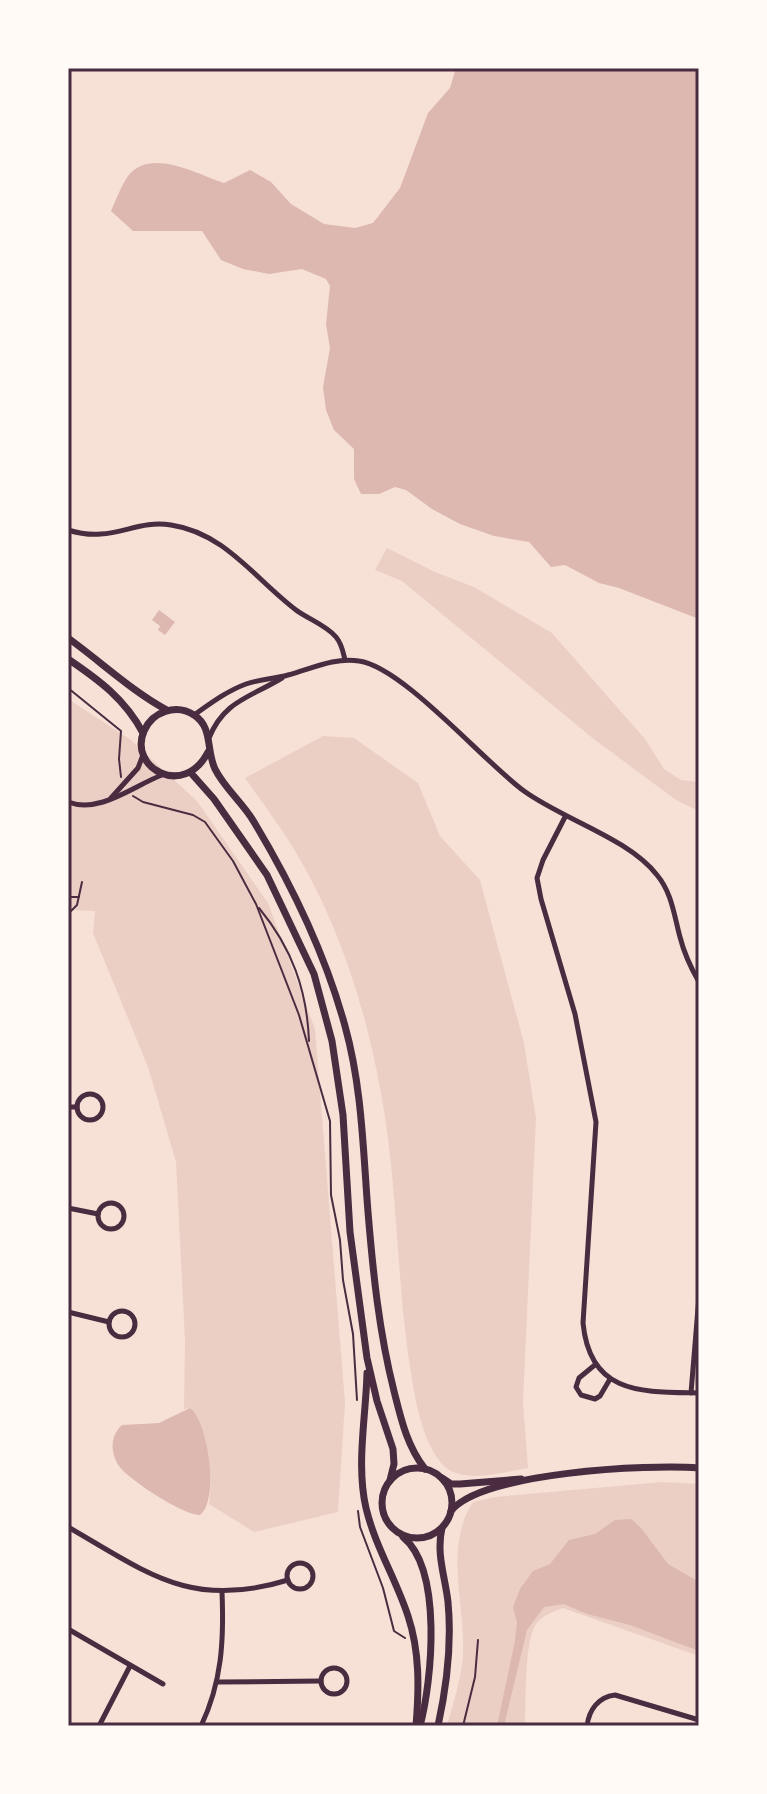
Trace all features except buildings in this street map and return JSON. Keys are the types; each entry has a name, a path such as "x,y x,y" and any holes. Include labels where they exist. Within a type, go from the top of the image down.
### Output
{"main road":[{"path":"68,638 167,710"},
{"path":"68,659 124,702 143,733 144,754 151,766 163,774 177,777 191,773 202,765 208,752 209,738 204,725 194,715 181,709 167,710 152,718 143,733"},
{"path":"208,752 221,780 250,815 289,881 322,953 346,1028 362,1113 368,1213 384,1352 405,1431 414,1455 425,1469"},
{"path":"191,773 214,799 267,875 314,974 332,1041 343,1115 350,1232 367,1358 393,1449 394,1464 381,1502 383,1514 420,1559 427,1589 431,1658 428,1696 418,1726"},
{"path":"367,1358 362,1465 365,1505 377,1544 409,1617 417,1652 418,1726"},
{"path":"390,1480 412,1468 425,1469 451,1484 622,1468 699,1468"},
{"path":"442,1478 449,1488 451,1511"},
{"path":"398,1534 416,1539 435,1534 451,1511 465,1498 527,1479"},
{"path":"438,1726 450,1639 448,1601 439,1556 442,1528"}],"street":[{"path":"68,530 104,535 164,524 194,531 236,556 298,612 334,634 345,660"},
{"path":"194,715 225,693 249,683 286,676 330,662 367,662 393,677 511,781 565,817 633,853 656,873 667,892 685,951 699,982"},
{"path":"209,738 225,710 286,676"},
{"path":"109,799 138,768 144,754"},
{"path":"68,802 76,805 95,804 163,774"},
{"path":"565,817 537,878 575,1014 596,1122 583,1323 587,1347 596,1364 610,1379 631,1390 699,1393"},
{"path":"92,1094 100,1099 103,1107 100,1115 90,1120 79,1115 77,1107 83,1096 92,1094"},
{"path":"68,1107 77,1107"},
{"path":"112,1203 120,1206 124,1217 116,1228 107,1228 100,1223 98,1214 105,1204 112,1203"},
{"path":"68,1208 98,1214"},
{"path":"691,1393 699,1296"},
{"path":"121,1311 129,1313 135,1325 129,1335 121,1337 110,1331 109,1322 113,1315 121,1311"},
{"path":"68,1312 109,1322"},
{"path":"596,1364 579,1378 576,1387 581,1395 595,1399 610,1379"},
{"path":"68,1527 167,1582 222,1592 252,1589 288,1580"},
{"path":"293,1564 306,1564 312,1570 313,1578 305,1588 297,1588 288,1580 288,1571 293,1564"},
{"path":"201,1726 218,1682 224,1633 222,1592"},
{"path":"68,1629 163,1684"},
{"path":"99,1726 130,1666"},
{"path":"336,1668 344,1672 347,1681 342,1691 334,1694 327,1691 321,1681 328,1669 336,1668"},
{"path":"218,1682 321,1681"},
{"path":"587,1726 588,1715 593,1708 606,1696 615,1695 699,1720"}],"path":[{"path":"68,688 121,731 119,759 123,783"},
{"path":"129,791 143,802 193,815 205,822 233,861 256,904 309,1044 330,1121 331,1195 353,1334 357,1411"},
{"path":"68,914 77,905 82,882"},
{"path":"68,897 80,897"},
{"path":"256,904 282,937 290,953 308,1021 309,1044"},
{"path":"357,1508 360,1527 383,1588 394,1631 405,1638"},
{"path":"463,1726 475,1677 478,1640"}],"shaded area":[{"path":"456,68 699,68 699,619 599,583 565,565 551,567 529,542 494,536 460,524 406,490 395,487 379,494 361,494 354,479 354,449 334,430 326,410 323,387 330,348 326,324 330,286 326,279 302,269 269,274 243,269 221,260 202,231 133,231 111,211 128,176 137,168 161,163 188,169 224,183 250,170 271,182 291,204 324,224 355,228 373,223 400,188 428,113 450,88"},
{"path":"387,548 474,587 552,633 645,739 664,769 681,780 699,782 699,811 676,800 595,740 402,581 375,570"},
{"path":"159,610 175,622 165,635 152,620"},
{"path":"68,699 131,740 197,801 268,903 315,1029 345,1403 338,1512 254,1532 209,1504 207,1454 190,1408 184,1409 185,1340 176,1162 148,1067 93,933 95,911 68,910"},
{"path":"323,736 354,738 418,783 440,836 480,880 524,1043 536,1118 523,1402 528,1468 483,1476 449,1470 433,1451 422,1425 408,1354 386,1121 356,990 320,896 287,838 245,778"},
{"path":"190,1408 202,1428 209,1461 209,1494 200,1515 170,1503 133,1480 119,1466 113,1450 113,1439 122,1425 159,1423"},
{"path":"662,1482 699,1484 699,1656 563,1608 542,1618 532,1633 525,1726 447,1726 463,1653 459,1537 473,1502 495,1497"},
{"path":"631,1519 668,1564 699,1582 699,1651 564,1604 544,1607 527,1630 504,1726 497,1726 515,1641 517,1622 513,1607 520,1589 533,1571 550,1564 569,1540 595,1534 615,1520"}]}
